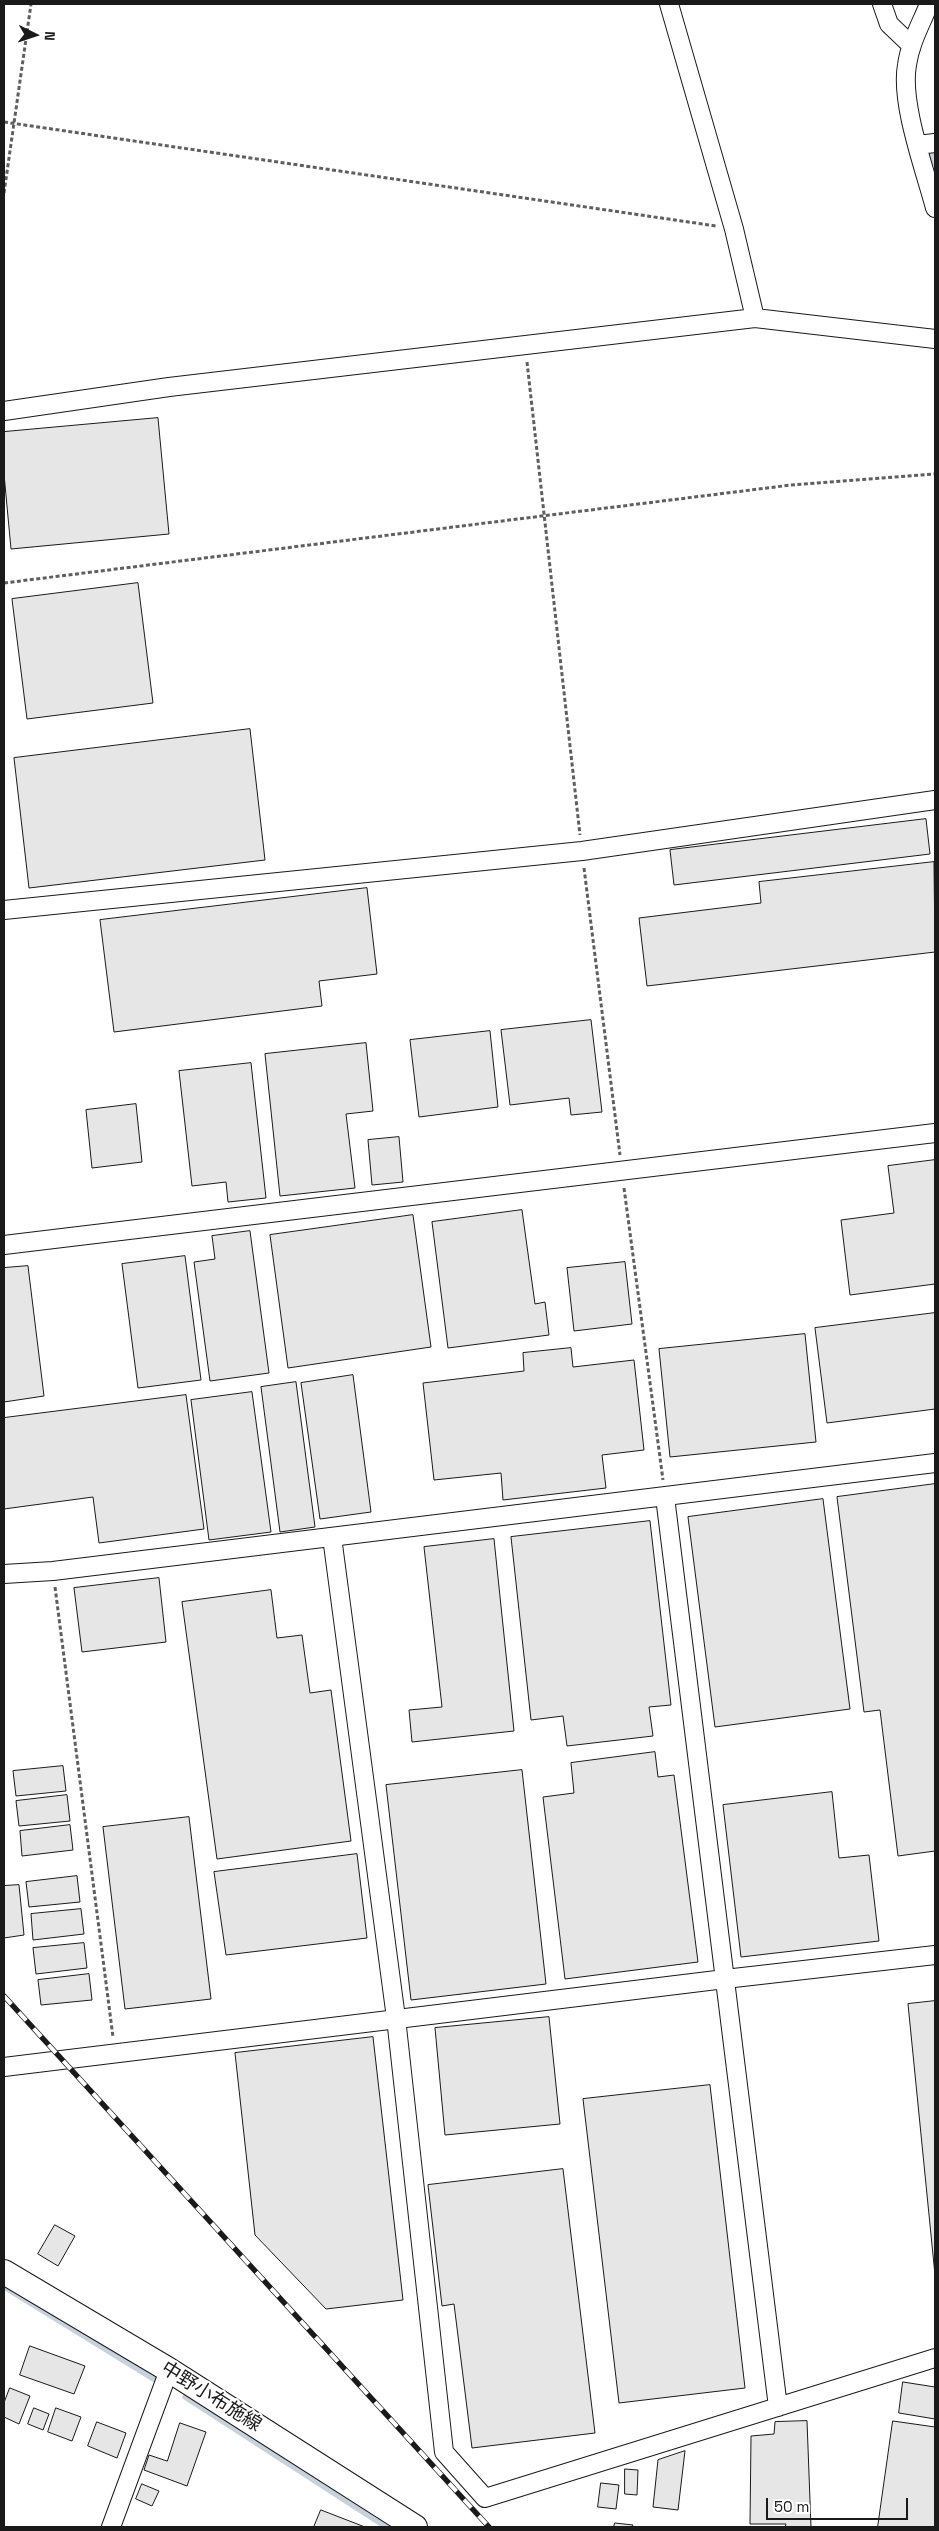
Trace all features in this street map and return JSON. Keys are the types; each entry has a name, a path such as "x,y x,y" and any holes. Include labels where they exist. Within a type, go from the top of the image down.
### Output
{"main road":[{"name":"中野小布施線","path":"4,2272 169,2370 416,2527"}],"street":[{"path":"669,4 734,228 755,318"},
{"path":"882,4 889,24 911,45"},
{"path":"929,4 911,45 906,67 907,92 917,145 935,208"},
{"path":"917,145 935,143"},
{"path":"4,411 169,387 755,318 935,339"},
{"path":"4,910 582,851 935,800"},
{"path":"4,1245 935,1133"},
{"path":"4,1574 53,1571 935,1463"},
{"path":"665,1497 778,2407"},
{"path":"332,1537 396,2018 444,2452 485,2498 935,2358"},
{"path":"4,2067 724,1978 935,1955"},
{"path":"111,2527 169,2370"}],"path":[{"path":"4,193 31,4"},
{"path":"4,122 734,228"},
{"path":"525,346 582,851"},
{"path":"4,583 791,485 935,474"},
{"path":"53,1571 115,2054"}],"building":[{"path":"158,418 169,534 11,549 4,474 4,432"},
{"path":"138,583 153,703 27,719 12,599"},
{"path":"250,729 265,860 29,888 14,758"},
{"path":"926,819 930,854 674,885 670,850"},
{"path":"934,862 935,952 647,986 639,918 761,903 759,882"},
{"path":"367,888 377,974 319,981 322,1006 114,1032 100,920"},
{"path":"591,1020 602,1112 571,1115 569,1098 510,1105 501,1030"},
{"path":"490,1031 498,1107 419,1117 410,1040"},
{"path":"366,1043 373,1111 346,1114 355,1188 280,1196 265,1054"},
{"path":"251,1063 266,1198 228,1202 226,1182 192,1186 179,1071"},
{"path":"136,1104 142,1162 92,1168 86,1110"},
{"path":"399,1137 403,1182 372,1185 368,1140"},
{"path":"935,1160 935,1284 850,1295 841,1220 894,1213 888,1166"},
{"path":"522,1210 535,1304 545,1302 549,1335 448,1348 432,1222"},
{"path":"413,1215 431,1347 288,1368 270,1235"},
{"path":"250,1231 269,1373 210,1381 194,1262 215,1259 212,1236"},
{"path":"185,1256 201,1380 138,1388 122,1264"},
{"path":"625,1262 632,1324 574,1331 567,1268"},
{"path":"28,1266 44,1396 4,1402 4,1268"},
{"path":"935,1313 935,1409 827,1423 815,1328"},
{"path":"805,1334 816,1442 670,1457 659,1349"},
{"path":"571,1348 573,1367 634,1360 644,1450 602,1455 606,1488 503,1500 501,1473 434,1480 423,1383 524,1371 523,1353"},
{"path":"353,1375 371,1512 320,1519 301,1383"},
{"path":"296,1382 315,1527 280,1532 261,1387"},
{"path":"252,1392 271,1532 209,1540 191,1400"},
{"path":"186,1395 204,1529 99,1543 93,1497 4,1509 4,1418"},
{"path":"935,1484 935,1851 898,1856 880,1710 864,1712 837,1497"},
{"path":"823,1499 850,1709 715,1727 688,1517"},
{"path":"650,1521 671,1705 649,1707 653,1736 567,1746 563,1716 531,1720 511,1537"},
{"path":"494,1539 514,1731 412,1742 409,1710 442,1707 424,1547"},
{"path":"159,1578 166,1642 82,1652 74,1588"},
{"path":"271,1590 277,1638 302,1635 310,1693 331,1690 351,1841 217,1859 182,1602"},
{"path":"655,1752 658,1777 674,1775 698,1962 565,1979 543,1797 574,1793 571,1763"},
{"path":"63,1766 66,1791 16,1796 13,1771"},
{"path":"522,1770 546,1984 411,2000 386,1785"},
{"path":"832,1792 839,1858 869,1855 879,1941 741,1957 723,1805"},
{"path":"67,1795 70,1821 19,1826 16,1801"},
{"path":"189,1817 211,1999 125,2009 103,1827"},
{"path":"70,1825 73,1850 22,1856 20,1831"},
{"path":"357,1854 367,1938 226,1955 214,1872"},
{"path":"77,1876 80,1902 29,1907 26,1882"},
{"path":"19,1885 24,1935 4,1938 4,1886"},
{"path":"81,1909 84,1934 33,1940 31,1914"},
{"path":"84,1943 87,1968 36,1974 33,1948"},
{"path":"89,1974 92,2000 41,2005 38,1980"},
{"path":"935,2001 935,2275 908,2004"},
{"path":"549,2017 560,2124 445,2135 435,2028"},
{"path":"373,2037 403,2300 326,2309 255,2235 235,2053"},
{"path":"710,2085 745,2388 619,2403 583,2099"},
{"path":"563,2169 595,2433 472,2448 454,2304 442,2306 428,2185"},
{"path":"55,2225 75,2236 58,2266 38,2254"},
{"path":"30,2346 85,2366 74,2394 20,2375"},
{"path":"903,2382 935,2387 935,2419 899,2413"},
{"path":"10,2388 30,2396 19,2424 4,2417 4,2403"},
{"path":"34,2408 49,2414 43,2430 28,2424"},
{"path":"56,2408 81,2417 72,2441 48,2432"},
{"path":"807,2421 811,2527 785,2527 786,2524 750,2524 751,2436 774,2434 775,2422"},
{"path":"893,2421 935,2427 935,2527 878,2527"},
{"path":"97,2422 126,2433 117,2458 88,2446"},
{"path":"180,2423 206,2432 187,2486 144,2470 149,2455 167,2461"},
{"path":"685,2451 678,2510 653,2507 658,2460"},
{"path":"625,2469 638,2470 637,2495 625,2494"},
{"path":"601,2483 619,2485 616,2509 598,2507"},
{"path":"142,2484 159,2491 152,2506 136,2499"},
{"path":"321,2510 365,2527 314,2527"},
{"path":"615,2523 633,2525 632,2527 614,2527"}],"waterway":[{"path":"931,151 935,164"},
{"path":"4,2287 155,2380"},
{"path":"185,2397 386,2527"}],"railway":[{"path":"4,1996 489,2527"}]}
